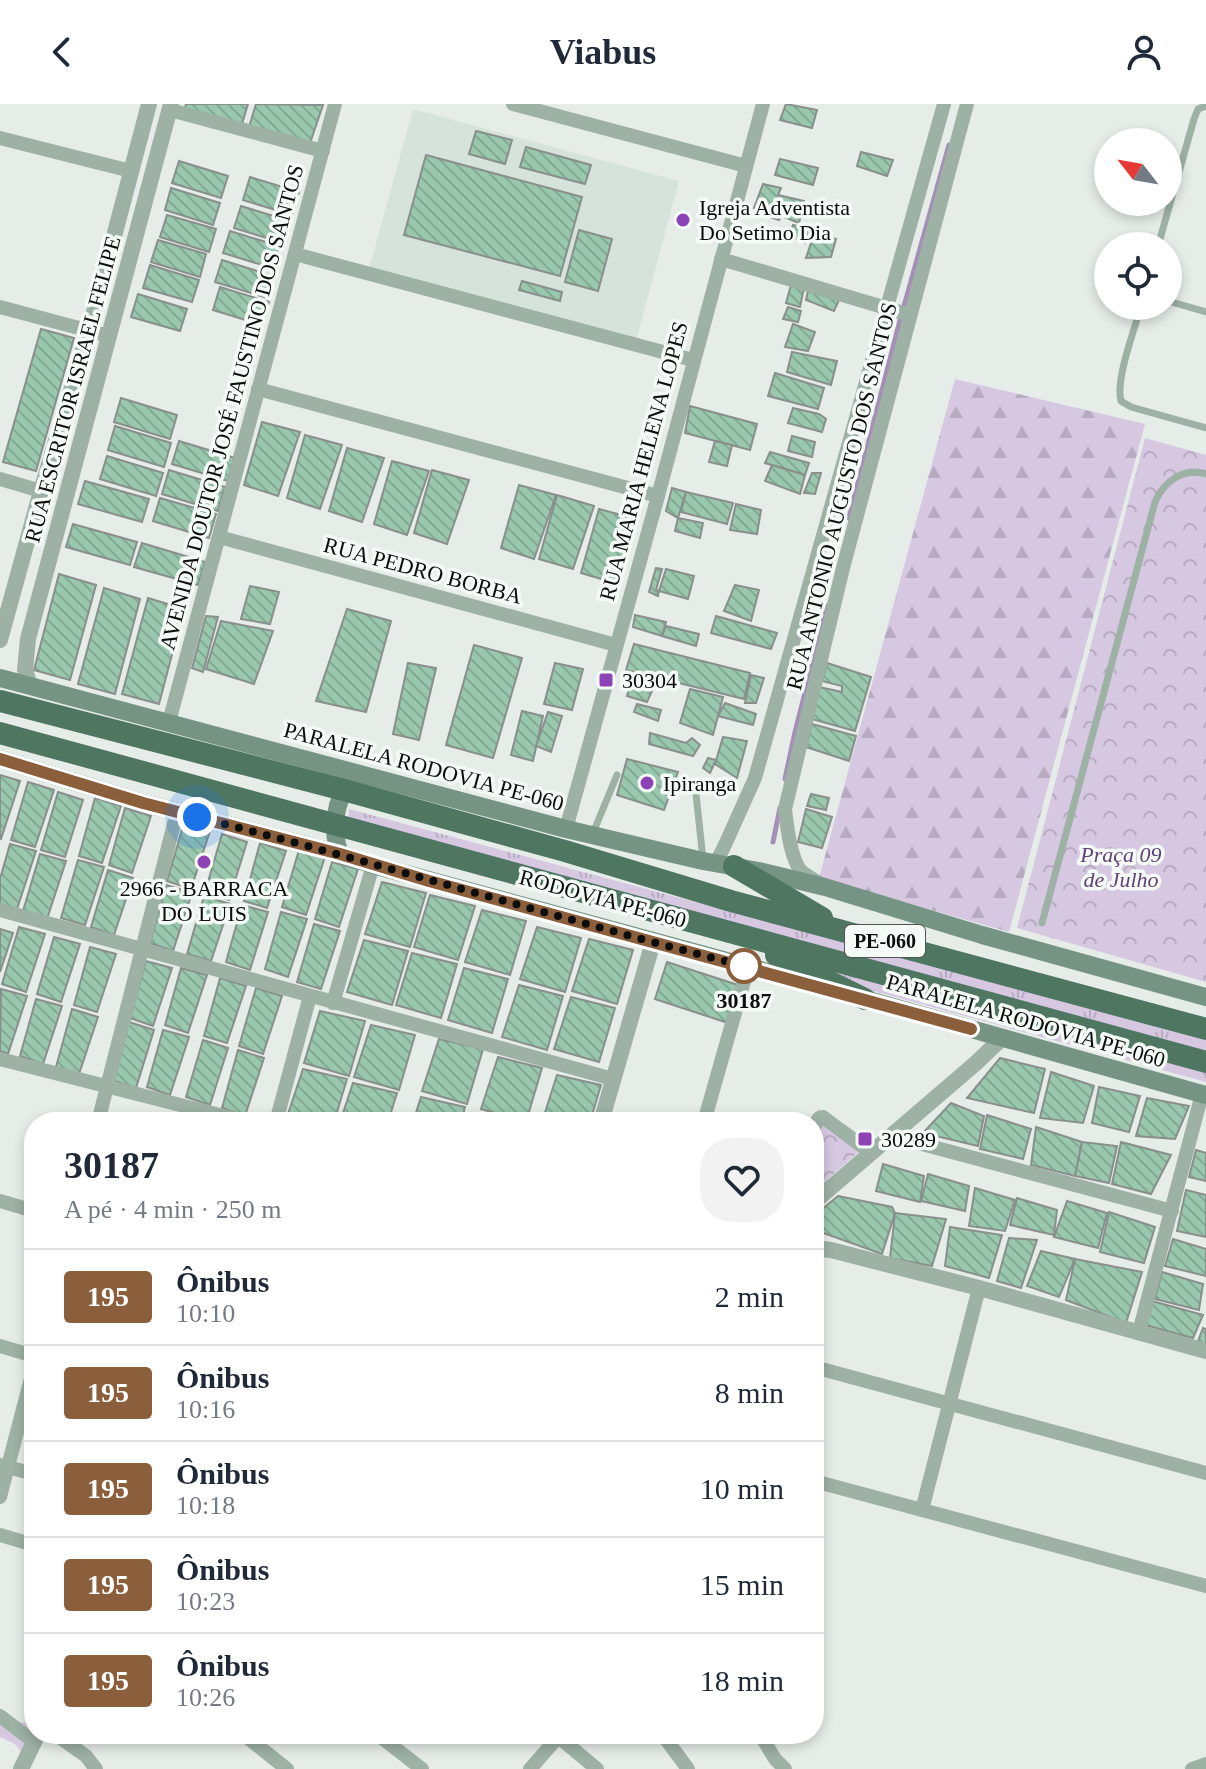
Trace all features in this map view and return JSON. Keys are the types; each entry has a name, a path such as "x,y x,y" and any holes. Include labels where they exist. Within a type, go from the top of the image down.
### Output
{"highway":[{"name":"RODOVIA PE-060","path":"0,701 344,790 731,901 1206,1029"},
{"name":"RODOVIA PE-060","path":"0,733 1206,1062"},
{"path":"718,863 844,930"},
{"path":"736,935 865,999"}],"main road":[{"name":"PARALELA RODOVIA PE-060","path":"0,678 592,836 825,887 997,940 1206,997"},
{"name":"PARALELA RODOVIA PE-060","path":"0,759 177,812 340,854 1204,1095"},
{"path":"340,854 335,841 335,824 344,790 364,774"}],"street":[{"name":"RUA ESCRITOR ISRAEL FELIPE","path":"0,640 89,331 149,104"},
{"name":"AVENIDA DOUTOR JOSÉ FAUSTINO DOS SANTOS","path":"169,722 335,104"},
{"path":"513,104 746,166"},
{"name":"RUA MARIA HELENA LOPES","path":"566,829 763,104"},
{"path":"718,863 755,778 898,311 944,104"},
{"name":"RUA ANTONIO AUGUSTO DOS SANTOS","path":"825,887 802,872 793,852 785,809 843,568 898,311 967,104"},
{"name":"RUA ESCRITOR ISRAEL FELIPE","path":"30,686 25,670 28,639 171,107"},
{"path":"171,107 323,151"},
{"path":"0,138 131,171"},
{"path":"295,254 693,360"},
{"path":"721,259 898,311"},
{"path":"0,307 109,336"},
{"path":"258,389 658,496"},
{"path":"0,479 41,491"},
{"name":"RUA PEDRO BORBA","path":"219,537 616,645"},
{"path":"100,1112 177,812"},
{"path":"333,1003 373,865"},
{"path":"0,910 613,1079"},
{"path":"604,1112 653,942"},
{"path":"707,1112 748,967"},
{"path":"279,1112 310,996"},
{"path":"824,1193 1001,1039"},
{"path":"0,1059 209,1112"},
{"path":"1139,1332 1204,1095"},
{"path":"824,1118 871,1153"},
{"path":"892,1136 1172,1211"},
{"path":"0,1201 24,1208"},
{"path":"824,1249 979,1288 1206,1351"},
{"path":"922,1510 979,1288"},
{"path":"0,1346 24,1353"},
{"path":"824,1370 1206,1473"},
{"path":"0,1497 4,1466 24,1400"},
{"path":"4,1466 24,1471"},
{"path":"824,1484 1206,1586"},
{"path":"0,1535 24,1542"},
{"path":"0,1716 24,1731"},
{"path":"21,1769 33,1744"},
{"path":"69,1744 86,1756 96,1769"},
{"path":"256,1744 287,1769"},
{"path":"390,1744 422,1769"},
{"path":"530,1769 550,1744"},
{"path":"567,1744 597,1769"},
{"path":"669,1744 688,1769"},
{"path":"766,1744 785,1769"}],"lane":[{"path":"1162,232 1194,119 1198,109 1206,106"},
{"path":"1182,305 1206,312"},
{"path":"1137,320 1118,392 1121,401 1131,407 1206,428"},
{"path":"1042,923 1155,502 1168,482 1181,474 1206,474"},
{"path":"592,836 617,775"},
{"path":"696,794 718,863"}],"shaded area":[{"path":"413,109 679,181 636,341 369,269"}],"green space":[{"path":"955,379 1145,424 1009,932 819,878"},
{"name":"Praça 09 de Julho","path":"1145,438 1206,455 1206,982 1017,928"},
{"path":"349,809 1206,1039 1206,1054 348,824"},
{"path":"799,960 1206,1069 1206,1082 870,990"},
{"path":"824,1112 869,1143 824,1182"},
{"path":"0,1720 24,1723 24,1744 31,1744 26,1758 15,1744 0,1737"}],"building":[{"path":"186,104 248,104 241,127 184,111"},
{"path":"256,104 323,105 310,143 249,127"},
{"path":"786,104 817,110 812,128 780,120"},
{"path":"476,131 512,140 505,164 469,154"},
{"path":"526,147 591,165 585,184 520,167"},
{"path":"861,152 893,160 887,176 857,166"},
{"path":"426,155 582,197 560,276 404,235"},
{"path":"780,159 818,168 813,185 775,175"},
{"path":"179,161 228,176 221,198 172,183"},
{"path":"250,177 299,192 292,215 243,200"},
{"path":"763,184 781,188 778,195 804,201 799,223 782,216 779,220 767,216 768,210 754,208"},
{"path":"171,188 220,203 213,225 165,210"},
{"path":"241,206 290,221 283,243 234,228"},
{"path":"167,215 216,229 209,252 160,237"},
{"path":"793,225 809,228 805,243 789,236"},
{"path":"579,230 612,239 598,291 565,282"},
{"path":"230,231 279,246 272,268 223,253"},
{"path":"814,234 836,239 831,257 806,258"},
{"path":"158,240 206,254 200,277 151,262"},
{"path":"222,260 270,275 264,297 215,282"},
{"path":"150,265 199,280 192,302 143,288"},
{"path":"522,281 562,292 560,301 519,290"},
{"path":"791,285 804,288 800,307 786,303"},
{"path":"220,287 269,302 262,325 213,310"},
{"path":"808,291 839,300 834,311 806,300"},
{"path":"138,294 187,309 180,331 131,317"},
{"path":"788,307 801,311 798,322 783,319"},
{"path":"793,324 815,332 808,351 785,347"},
{"path":"41,329 74,338 36,471 3,462"},
{"path":"792,352 837,361 831,385 787,372"},
{"path":"775,373 824,388 818,409 768,396"},
{"path":"121,398 177,415 170,439 114,422"},
{"path":"690,406 757,424 750,450 685,433"},
{"path":"793,408 819,414 826,419 822,432 788,423"},
{"path":"262,422 300,432 278,496 244,485"},
{"path":"115,426 171,443 164,467 108,450"},
{"path":"305,435 342,445 320,509 287,498"},
{"path":"792,436 815,442 812,457 788,451"},
{"path":"179,441 235,458 228,481 172,464"},
{"path":"715,441 732,445 727,466 709,462"},
{"path":"347,448 384,458 362,522 329,511"},
{"path":"770,452 809,463 805,475 765,463"},
{"path":"107,456 163,473 156,496 100,479"},
{"path":"392,461 429,471 407,535 374,524"},
{"path":"772,465 805,475 800,494 765,481"},
{"path":"169,470 225,487 218,511 162,494"},
{"path":"432,470 469,480 447,544 414,533"},
{"path":"812,473 821,473 815,494 804,493"},
{"path":"85,481 149,499 142,522 78,504"},
{"path":"519,485 556,495 534,559 501,548"},
{"path":"672,488 686,492 678,518 666,511"},
{"path":"686,492 733,503 727,524 681,512"},
{"path":"557,495 594,506 573,569 539,559"},
{"path":"160,498 216,514 209,538 153,521"},
{"path":"736,504 761,510 757,534 730,530"},
{"path":"599,509 636,519 615,583 581,573"},
{"path":"678,518 703,523 700,538 675,531"},
{"path":"73,524 137,542 130,565 66,547"},
{"path":"142,543 205,562 198,585 134,567"},
{"path":"656,568 662,569 656,590 659,591 658,596 649,592"},
{"path":"666,569 694,576 688,599 659,591"},
{"path":"59,574 96,585 70,680 34,670"},
{"path":"735,585 759,590 751,621 724,611"},
{"path":"250,586 279,592 270,624 241,619"},
{"path":"104,588 140,599 115,694 78,684"},
{"path":"148,598 184,609 159,704 122,694"},
{"path":"347,609 391,621 366,712 316,701"},
{"path":"635,615 666,622 662,636 633,627"},
{"path":"206,616 218,617 203,672 192,668"},
{"path":"716,616 777,633 771,649 711,633"},
{"path":"221,621 273,631 254,684 206,669"},
{"path":"666,626 699,634 696,646 662,636"},
{"path":"634,644 750,673 744,699 626,670"},
{"path":"474,645 522,658 493,758 446,745"},
{"path":"408,663 436,668 419,740 393,734"},
{"path":"555,663 583,669 572,710 544,704"},
{"path":"827,663 871,677 855,731 812,719 819,687 842,692 842,686 822,681"},
{"path":"751,675 764,678 756,703 745,703"},
{"path":"630,685 652,691 647,702 627,696"},
{"path":"690,689 723,697 713,735 680,723"},
{"path":"725,703 756,714 753,725 718,716"},
{"path":"637,704 661,710 658,721 634,712"},
{"path":"522,711 543,716 533,761 511,755"},
{"path":"548,712 562,716 551,752 536,746"},
{"path":"812,724 856,736 849,761 806,747"},
{"path":"650,733 686,743 692,738 700,745 693,756 649,744"},
{"path":"723,737 747,741 737,778 715,764"},
{"path":"708,758 716,760 710,773 703,768"},
{"name":"Ipiranga","path":"627,759 678,772 664,810 617,795"},
{"path":"0,775 20,781 1,839 0,838"},
{"path":"28,782 54,790 35,847 11,840"},
{"path":"58,792 83,800 65,857 41,850"},
{"path":"811,794 829,798 826,810 807,806"},
{"path":"95,798 121,806 102,863 79,856"},
{"path":"125,808 151,816 132,873 109,865"},
{"path":"806,809 832,817 822,848 798,842"},
{"path":"184,823 210,831 191,889 167,881"},
{"path":"222,834 247,842 229,900 205,892"},
{"path":"260,843 286,851 267,908 244,901"},
{"path":"10,844 36,851 17,909 0,904 0,879"},
{"path":"299,850 325,857 306,915 282,907"},
{"path":"40,854 66,861 47,919 23,911"},
{"path":"78,860 104,867 85,925 61,918"},
{"path":"332,862 358,869 339,927 315,919"},
{"path":"108,870 133,878 114,935 91,927"},
{"path":"382,882 426,893 410,947 365,934"},
{"path":"166,885 192,893 173,951 150,943"},
{"path":"430,895 475,906 458,960 414,947"},
{"path":"204,896 230,904 211,961 187,954"},
{"path":"242,905 268,912 250,970 226,962"},
{"path":"482,910 526,921 510,975 465,962"},
{"path":"281,912 307,919 288,977 265,969"},
{"path":"314,924 340,931 321,989 297,982"},
{"path":"19,927 45,934 26,992 2,984"},
{"path":"537,927 581,938 565,992 520,979"},
{"path":"0,929 13,933 0,972"},
{"path":"54,937 80,944 61,1002 37,994"},
{"path":"589,939 633,950 617,1004 572,991"},
{"path":"364,940 408,951 392,1005 347,992"},
{"path":"90,947 116,954 97,1012 74,1005"},
{"path":"412,953 457,964 441,1018 396,1005"},
{"path":"146,961 172,968 153,1026 130,1018"},
{"path":"667,962 741,986 728,1023 655,999"},
{"path":"181,968 207,975 188,1033 165,1025"},
{"path":"464,968 508,979 492,1033 448,1020"},
{"path":"220,978 246,986 227,1043 204,1036"},
{"path":"519,985 563,996 547,1050 502,1037"},
{"path":"256,988 282,996 263,1054 239,1046"},
{"path":"1,989 27,996 8,1054 0,1051"},
{"path":"571,997 615,1008 599,1062 554,1049"},
{"path":"36,999 62,1006 43,1064 20,1056"},
{"path":"72,1009 98,1017 79,1074 56,1067"},
{"path":"320,1011 365,1021 349,1076 304,1063"},
{"path":"129,1022 154,1030 136,1088 112,1080"},
{"path":"371,1025 415,1035 399,1090 354,1077"},
{"path":"163,1030 189,1037 170,1095 147,1087"},
{"path":"439,1039 483,1049 467,1104 422,1091"},
{"path":"203,1040 228,1048 210,1105 186,1097"},
{"path":"238,1050 264,1058 246,1112 222,1108"},
{"path":"498,1057 542,1068 529,1112 481,1109"},
{"path":"1000,1058 1045,1069 1034,1113 967,1098"},
{"path":"303,1069 347,1079 337,1112 289,1112"},
{"path":"1051,1072 1094,1086 1083,1123 1040,1118"},
{"path":"557,1075 601,1085 593,1112 545,1112"},
{"path":"353,1083 397,1093 391,1112 343,1112"},
{"path":"1099,1087 1140,1096 1129,1132 1092,1123"},
{"path":"421,1097 465,1107 464,1112 416,1112"},
{"path":"1147,1098 1189,1106 1175,1139 1136,1136"},
{"path":"951,1103 984,1116 978,1146 923,1133"},
{"path":"987,1115 1031,1129 1023,1159 980,1149"},
{"path":"1036,1127 1082,1142 1075,1176 1031,1165"},
{"path":"1082,1142 1117,1146 1109,1183 1075,1176"},
{"path":"1121,1142 1171,1155 1151,1194 1112,1184"},
{"path":"1196,1150 1206,1153 1206,1181 1189,1177"},
{"path":"883,1164 924,1176 920,1202 876,1191"},
{"path":"928,1174 969,1186 965,1211 921,1201"},
{"path":"975,1188 1015,1200 1005,1231 969,1226"},
{"path":"1186,1190 1206,1195 1206,1237 1177,1231"},
{"path":"838,1196 892,1207 895,1213 882,1254 824,1233 824,1208"},
{"path":"1017,1198 1057,1210 1054,1235 1010,1225"},
{"path":"1067,1201 1107,1213 1098,1248 1054,1237"},
{"path":"1109,1212 1155,1227 1144,1263 1100,1252"},
{"path":"895,1213 946,1219 932,1266 890,1258"},
{"path":"950,1227 1002,1235 989,1278 945,1266"},
{"path":"1009,1238 1037,1240 1021,1288 997,1281"},
{"path":"1173,1239 1206,1249 1206,1276 1165,1266"},
{"path":"1041,1251 1075,1259 1059,1297 1027,1286"},
{"path":"1075,1259 1142,1272 1126,1323 1066,1300"},
{"path":"1162,1272 1203,1284 1199,1310 1155,1299"},
{"path":"1152,1301 1203,1315 1193,1338 1145,1325"},
{"path":"1203,1328 1206,1329 1206,1346 1197,1344"}],"waterway":[{"path":"849,518 949,145"},
{"path":"785,779 827,606"},
{"path":"773,842 780,808"}],"bus line":[{"name":"195","path":"0,759 160,808 340,854 971,1029"}],"place":[{"name":"Igreja Adventista Do Setimo Dia","path":"683,220"},
{"name":"30304","path":"606,680"},
{"name":"Ipiranga","path":"647,783"},
{"name":"2966 - BARRACA DO LUIS","path":"204,862"},
{"name":"30187","path":"744,966"},
{"name":"30289","path":"865,1139"}],"route":[{"path":"197,817 748,967 744,966"}]}
